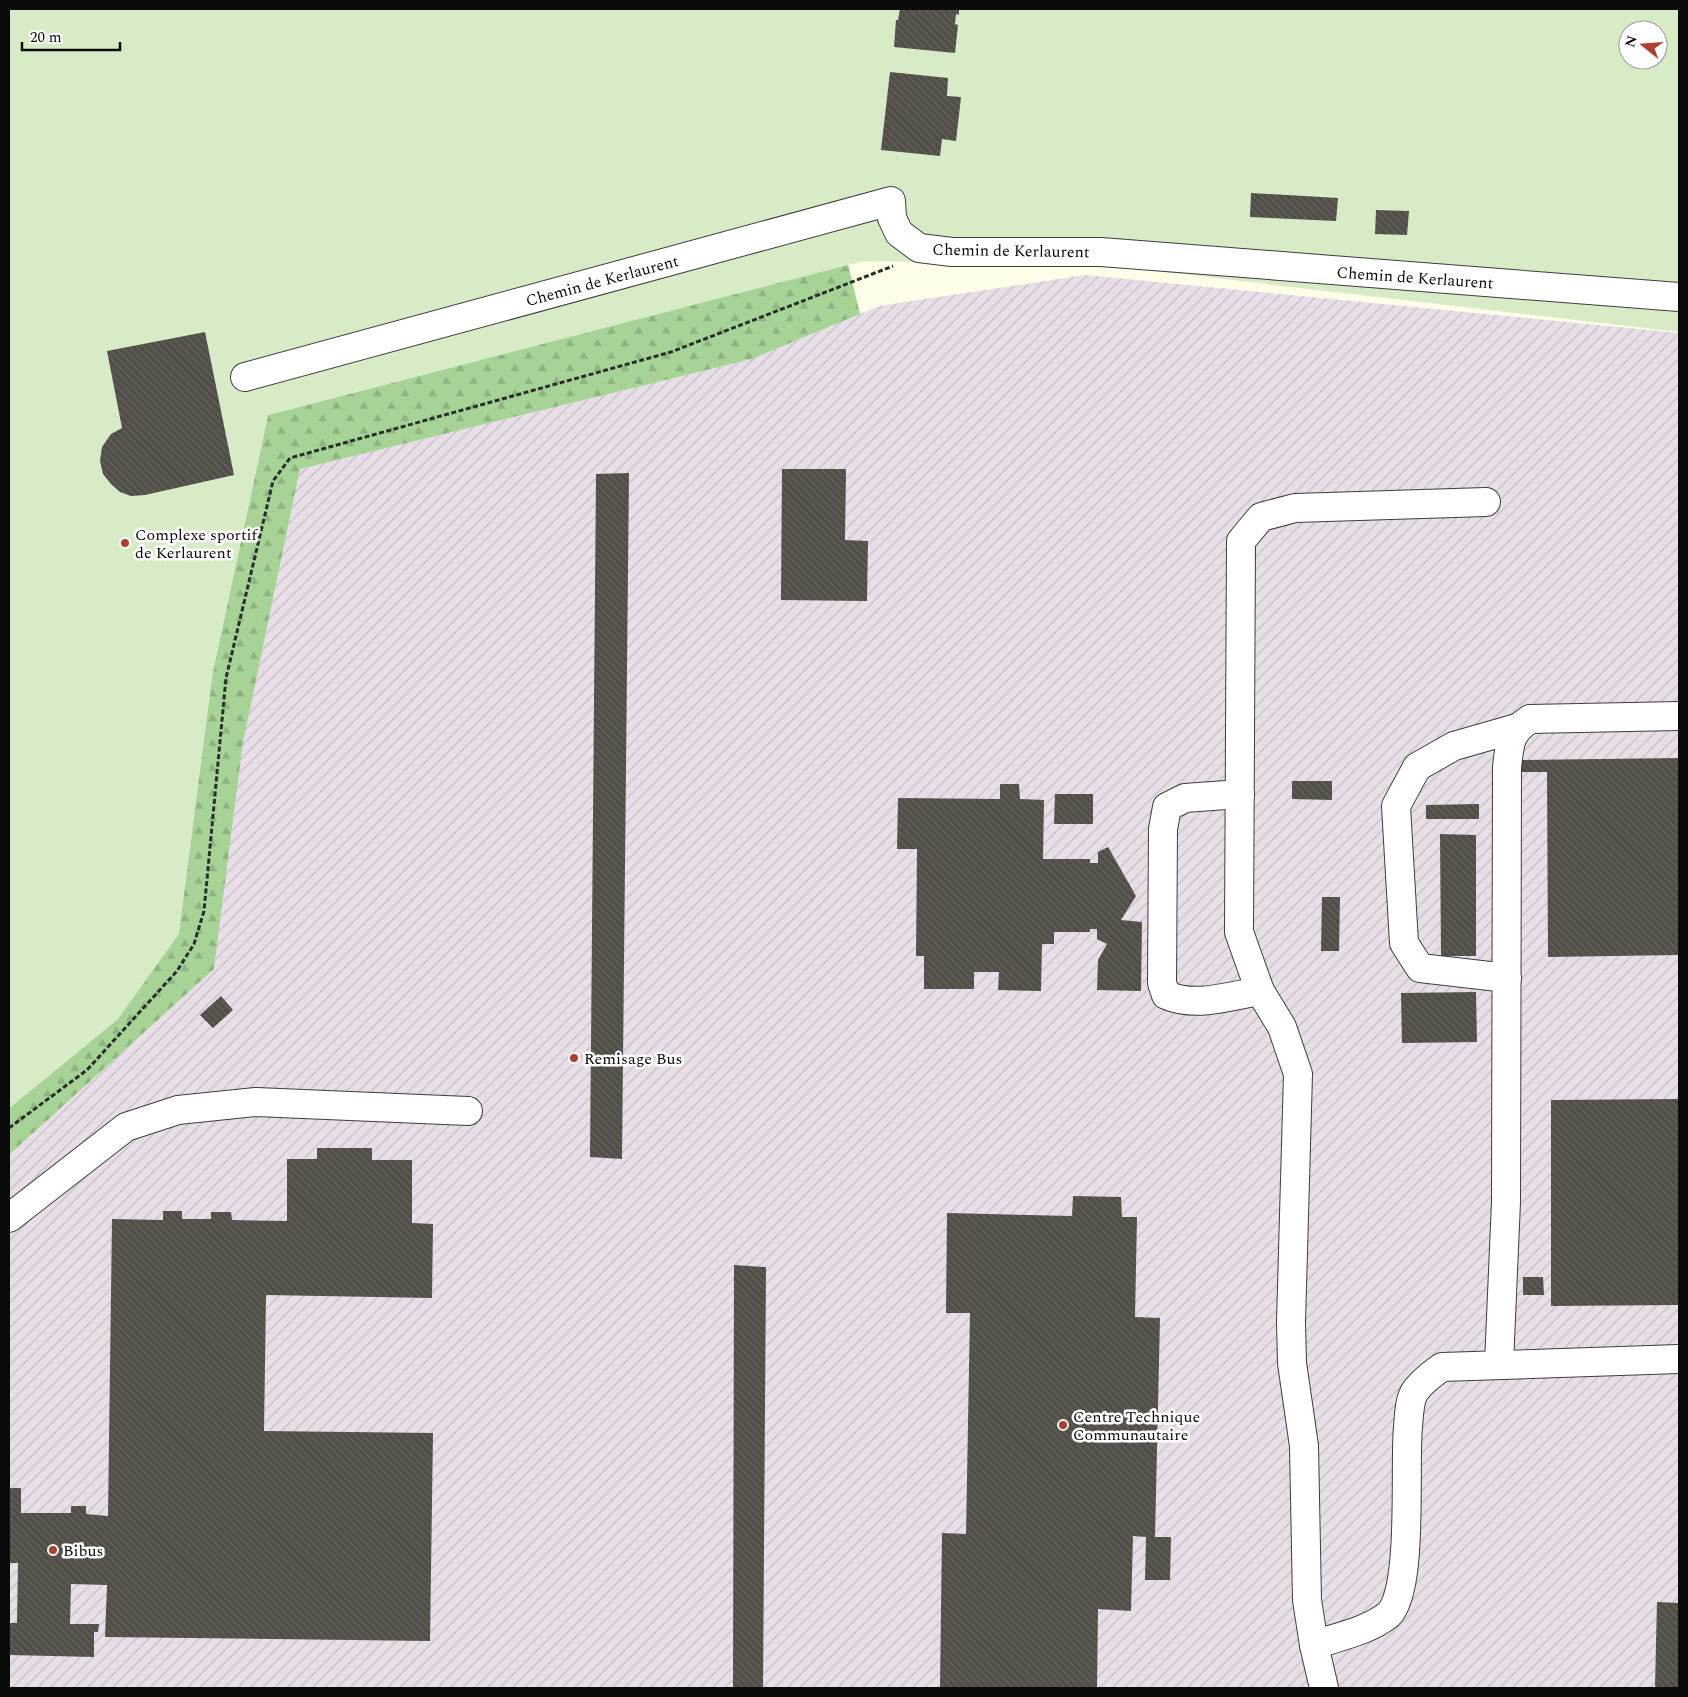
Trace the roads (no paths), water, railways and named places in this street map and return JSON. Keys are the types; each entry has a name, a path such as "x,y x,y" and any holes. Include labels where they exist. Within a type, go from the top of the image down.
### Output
{"lane":[{"name":"Chemin de Kerlaurent","path":"245,377 891,201 892,218 899,234 919,248 952,252 1101,252 1679,297"},
{"path":"1324,1688 1314,1645 1307,1592 1304,1446 1292,1363 1291,1322 1298,1074 1282,1027 1260,991 1239,932 1241,541 1261,517 1294,508 1486,502"},
{"path":"1507,978 1420,968 1404,943 1396,806 1417,767 1454,746 1516,728 1530,719 1679,716"},
{"path":"1499,1364 1506,1202 1507,767 1510,745 1516,728"},
{"path":"1240,794 1185,798 1167,808 1163,828 1162,983 1166,995 1177,1000 1198,1002 1260,991"},
{"path":"9,1218 126,1127 178,1110 256,1102 468,1111"},
{"path":"1314,1645 1374,1624 1390,1613 1398,1599 1404,1566 1406,1445 1414,1394 1442,1367 1679,1359"}],"place":[{"name":"Complexe sportif de Kerlaurent","path":"125,543"},
{"name":"Remisage Bus","path":"574,1058"},
{"name":"Centre Technique Communautaire","path":"1063,1425"},
{"name":"Bibus","path":"53,1550"}]}
